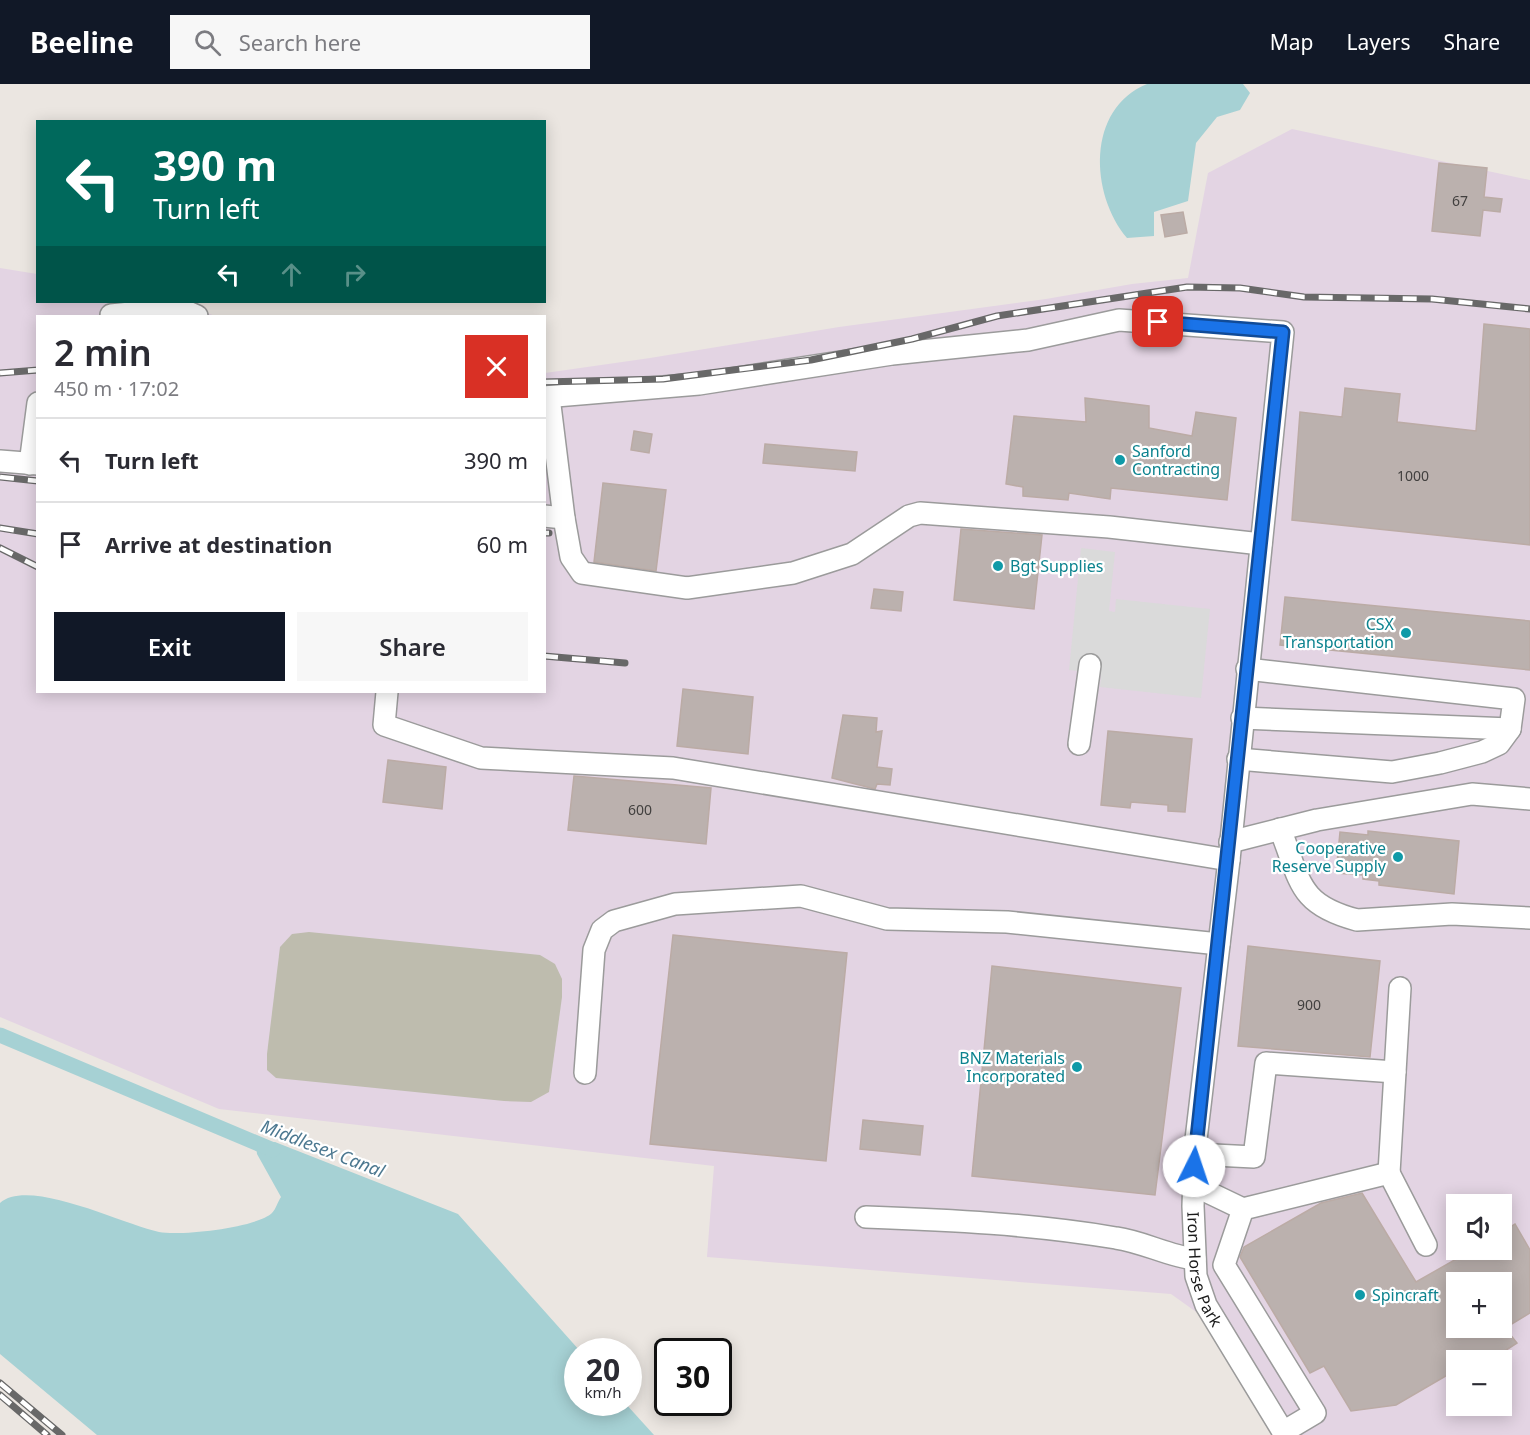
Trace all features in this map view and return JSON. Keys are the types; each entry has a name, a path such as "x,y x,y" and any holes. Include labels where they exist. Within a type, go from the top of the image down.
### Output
{"street":[{"path":"111,311 179,308 195,315"},
{"name":"Iron Horse Park","path":"547,397 699,384 892,354 1028,340 1119,320 1283,332 1219,944 1194,1154 1193,1185 1195,1259 1198,1282 1206,1305 1284,1434"},
{"path":"547,397 554,517 571,557 582,573 687,588 794,573 852,554 909,516 920,513 1108,527 1261,543"},
{"path":"0,461 34,464 36,434"},
{"path":"1079,744 1090,665"},
{"path":"1238,759 1392,772 1482,752 1499,744 1510,729 1514,699 1247,669"},
{"path":"387,693 384,724 481,758 674,768 1229,851 1280,829 1317,820 1472,794 1530,799"},
{"path":"1242,718 1510,729"},
{"path":"1280,829 1307,895 1319,907 1344,917 1357,920 1452,914 1530,918"},
{"path":"585,1073 594,950 602,930 614,921 675,904 801,897 887,920 1007,922 1219,944"},
{"path":"1400,988 1389,1173 1426,1245"},
{"path":"1194,1154 1254,1157 1266,1063 1395,1072"},
{"path":"1193,1185 1243,1209 1389,1173"},
{"path":"1243,1209 1224,1264 1316,1413 1284,1434"},
{"path":"866,1217 981,1221 1117,1238 1144,1243 1178,1257 1195,1259"}],"shaded area":[{"path":"1292,129 1530,180 1530,1435 1295,1435 1241,1344 1171,1294 707,1257 714,1166 219,1109 0,1017 0,268 36,274 36,303 182,303 212,315 36,315 36,693 546,693 546,373 839,327 1046,299 1132,284 1188,278 1208,173"},
{"path":"1081,548 1115,552 1109,611 1115,612 1116,599 1210,609 1201,698 1100,687 1101,674 1069,670"},
{"path":"309,932 540,955 555,964 562,979 562,997 549,1092 531,1102 504,1101 276,1078 267,1070 267,1054 280,947 292,934"}],"water":[{"path":"1147,84 1243,84 1250,93 1240,110 1217,117 1196,143 1188,201 1154,212 1154,236 1127,238 1115,220 1106,199 1101,177 1100,154 1104,132 1113,112 1127,96"},
{"path":"275,1142 458,1214 568,1338 564,1338 564,1416 637,1416 654,1435 97,1435 0,1354 0,1203 14,1196 54,1199 159,1232 200,1232 235,1227 251,1223 272,1213 281,1197 257,1154 256,1144"}],"building":[{"path":"1439,163 1487,168 1484,197 1502,199 1500,212 1483,210 1480,236 1432,231"},
{"path":"1183,212 1187,233 1165,237 1161,215"},
{"path":"1484,324 1530,329 1530,545 1292,520 1300,412 1342,417 1345,388 1400,394 1397,422 1476,431"},
{"name":"Sanford Contracting","path":"1085,398 1149,406 1149,428 1192,436 1196,412 1236,418 1227,500 1111,488 1110,499 1069,493 1068,500 1023,496 1023,487 1006,484 1014,416 1086,422"},
{"path":"634,431 652,434 649,453 631,450"},
{"path":"765,444 857,452 855,471 763,463"},
{"path":"603,483 666,490 656,571 594,562"},
{"name":"Bgt Supplies","path":"961,529 1042,535 1034,609 954,600"},
{"path":"874,589 903,592 901,611 871,608"},
{"name":"CSX Transportation","path":"1285,597 1530,621 1530,670 1280,645"},
{"path":"683,689 753,697 748,754 677,746"},
{"path":"843,715 877,718 876,732 882,731 877,767 892,769 890,785 877,784 875,789 832,778"},
{"path":"1108,731 1192,739 1185,812 1168,811 1168,805 1131,802 1130,808 1101,805"},
{"path":"388,760 446,767 442,809 383,802"},
{"path":"574,776 711,788 706,844 568,830"},
{"name":"Cooperative Reserve Supply","path":"1368,831 1459,841 1454,894 1379,885 1379,881 1363,879 1363,875 1336,873 1340,832 1368,835"},
{"path":"673,935 847,953 826,1161 650,1144"},
{"path":"1248,946 1380,961 1370,1057 1238,1046"},
{"path":"992,966 1181,988 1155,1195 972,1176"},
{"path":"863,1120 923,1126 920,1155 860,1149"},
{"name":"Spincraft","path":"1362,1193 1416,1282 1454,1260 1512,1260 1512,1226 1515,1224 1530,1250 1530,1313 1512,1324 1512,1272 1446,1272 1446,1338 1512,1337 1517,1343 1506,1350 1446,1350 1446,1376 1396,1405 1351,1411 1324,1366 1310,1373 1240,1257 1244,1247 1321,1203"}],"waterway":[{"name":"Middlesex Canal","path":"0,1035 273,1150"}],"railway":[{"path":"546,382 663,379 811,360 912,339 997,316 1187,287 1240,288 1304,297 1432,299 1530,309"},
{"path":"0,373 36,370"},
{"path":"0,477 36,481"},
{"path":"0,528 36,534"},
{"path":"0,548 36,566"},
{"path":"546,656 625,663"},
{"path":"0,1383 62,1435"},
{"path":"0,1395 47,1435"}],"place":[{"name":"Sanford Contracting","path":"1120,460"},
{"name":"Bgt Supplies","path":"998,566"},
{"name":"CSX Transportation","path":"1406,633"},
{"name":"Cooperative Reserve Supply","path":"1398,857"},
{"name":"BNZ Materials Incorporated","path":"1077,1067"},
{"name":"Spincraft","path":"1360,1295"}],"route":[{"path":"1158,322 1283,332 1229,860 1194,1166"}]}
